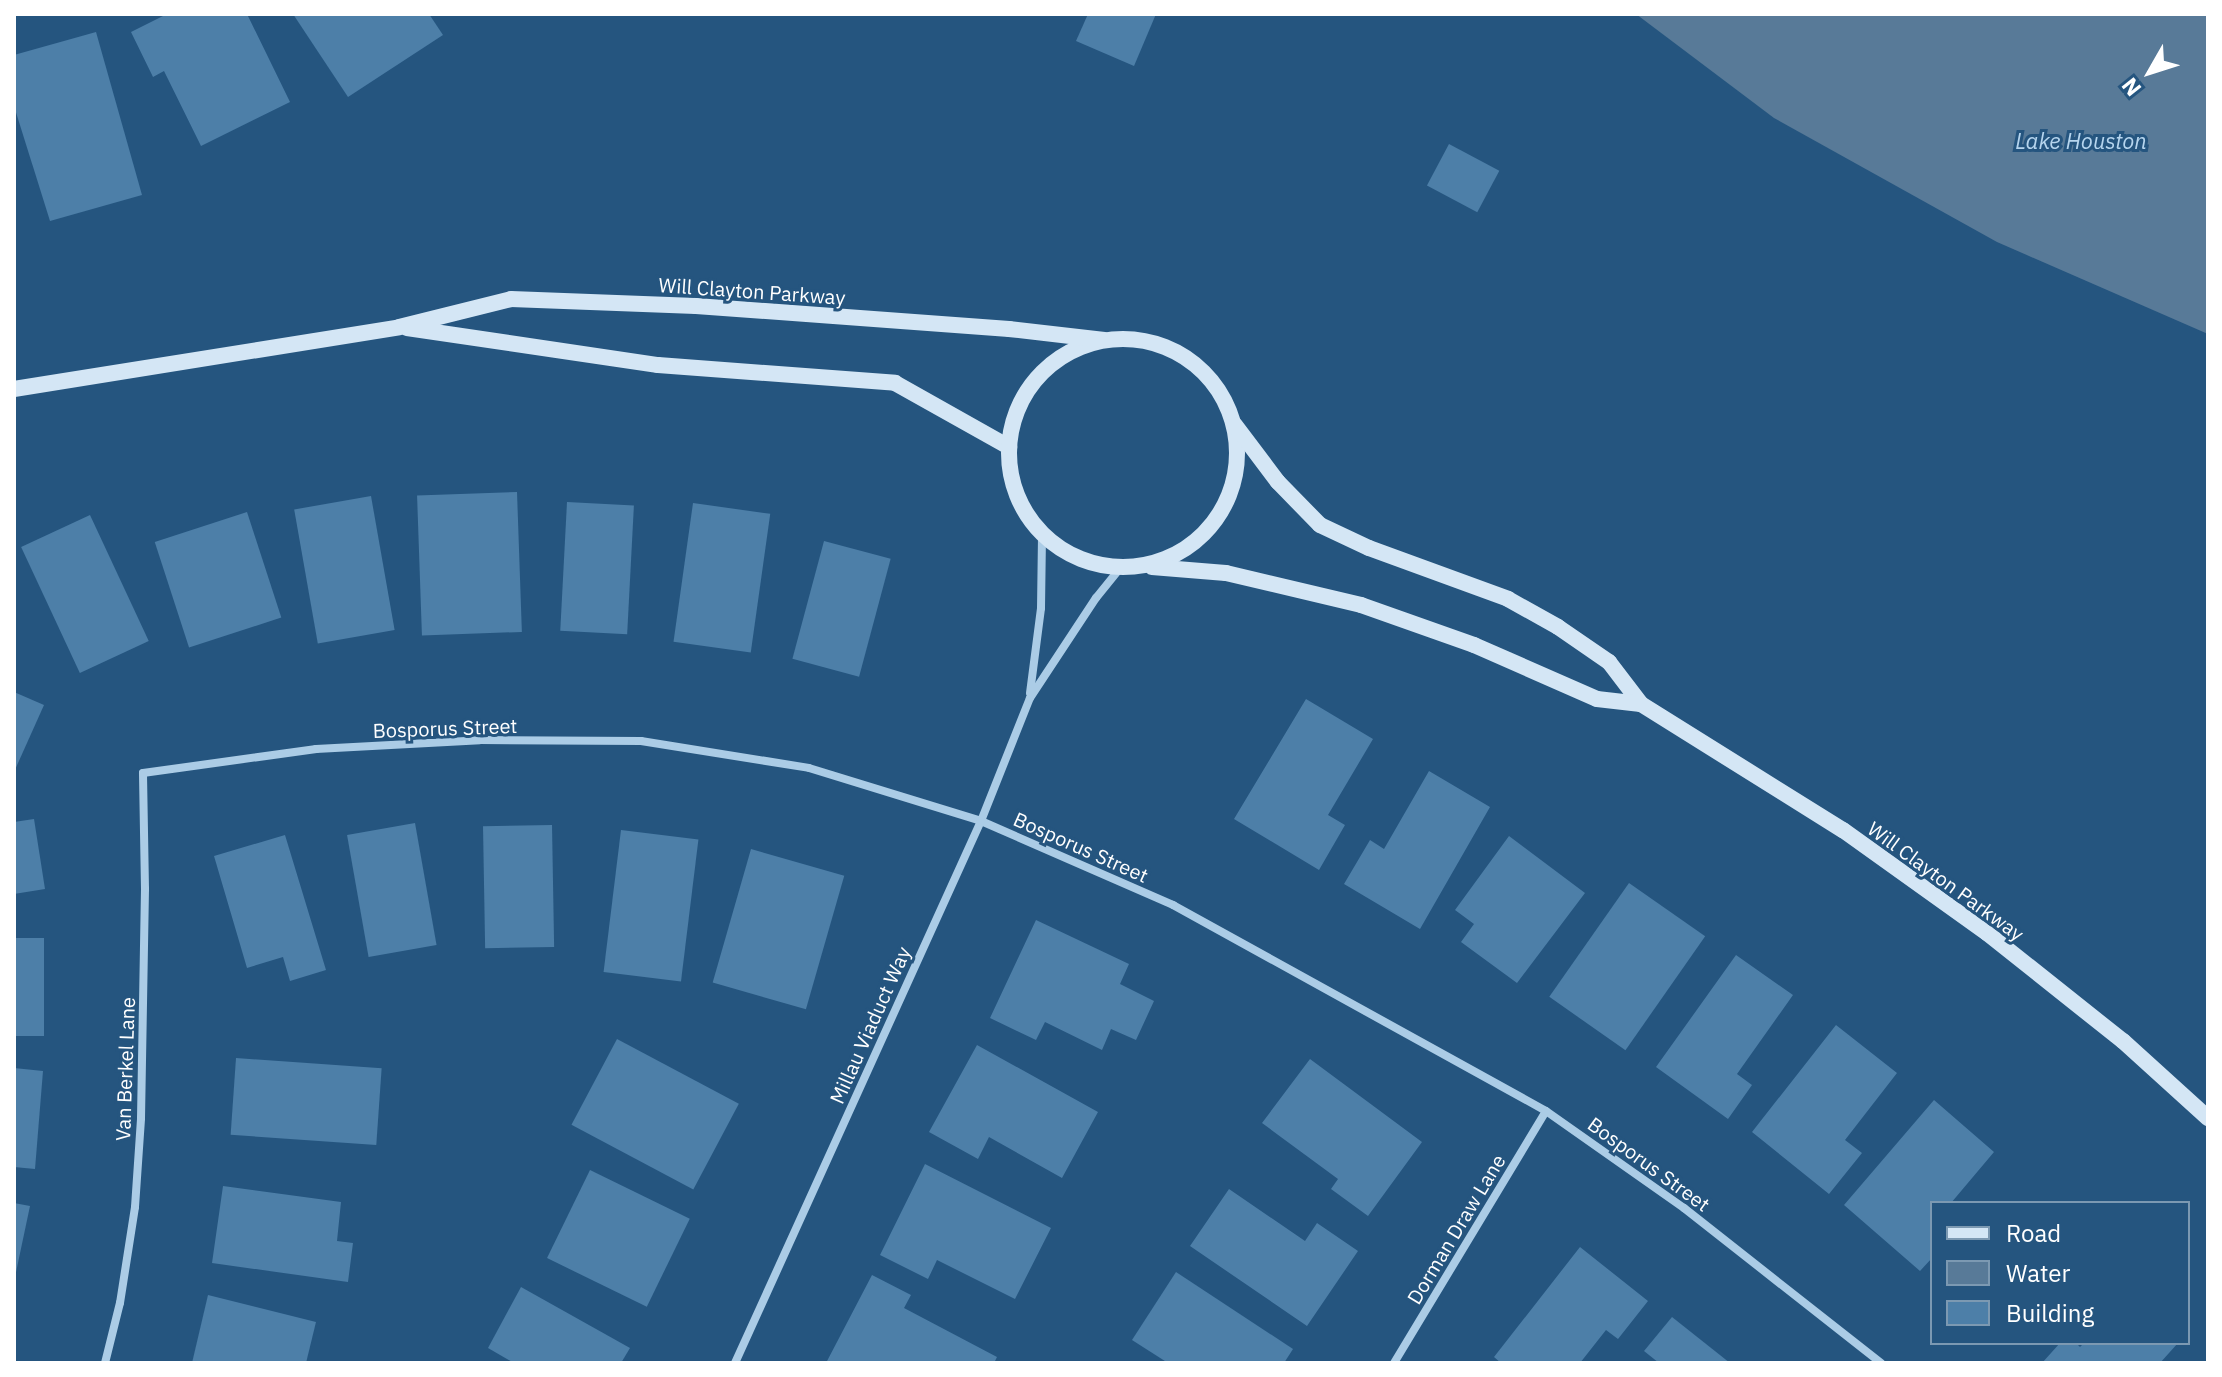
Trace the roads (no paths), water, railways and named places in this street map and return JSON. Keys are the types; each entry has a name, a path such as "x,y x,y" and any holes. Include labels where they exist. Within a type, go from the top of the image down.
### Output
{"street":[{"name":"Will Clayton Parkway","path":"14,389 399,327 511,299 696,306 1009,329 1104,340"},
{"name":"Will Clayton Parkway","path":"399,327 658,365 895,383 1009,447"},
{"path":"1104,340 1139,340 1171,349 1203,371 1226,403 1235,425 1234,479 1220,514 1199,539 1173,556 1143,566 1119,570 1074,556 1042,534 1020,504 1009,467 1009,447 1023,397 1044,370 1072,350 1104,340"},
{"name":"Will Clayton Parkway","path":"1235,425 1278,482 1320,525 1369,548 1508,599 1558,627 1609,662 1641,704 1843,830 1987,933 2123,1041 2208,1118"},
{"name":"Millau Viaduct Way","path":"1030,698 1041,608 1042,534"},
{"name":"Will Clayton Parkway","path":"1143,566 1226,573 1361,605 1474,645 1597,699 1641,704"},
{"name":"Millau Viaduct Way","path":"735,1363 981,821 1030,698 1096,598 1119,570"},
{"name":"Bosporus Street","path":"143,773 316,749 480,740 641,741 809,768 981,821 1173,905 1546,1111 1684,1208 1881,1363"},
{"name":"Van Berkel Lane","path":"105,1363 120,1303 135,1207 141,1118 145,889 143,773"},
{"name":"Dorman Draw Lane","path":"1394,1363 1546,1111"}],"water":[{"name":"Lake Houston","path":"1636,14 2208,14 2208,334 1997,242 1774,118"}]}
